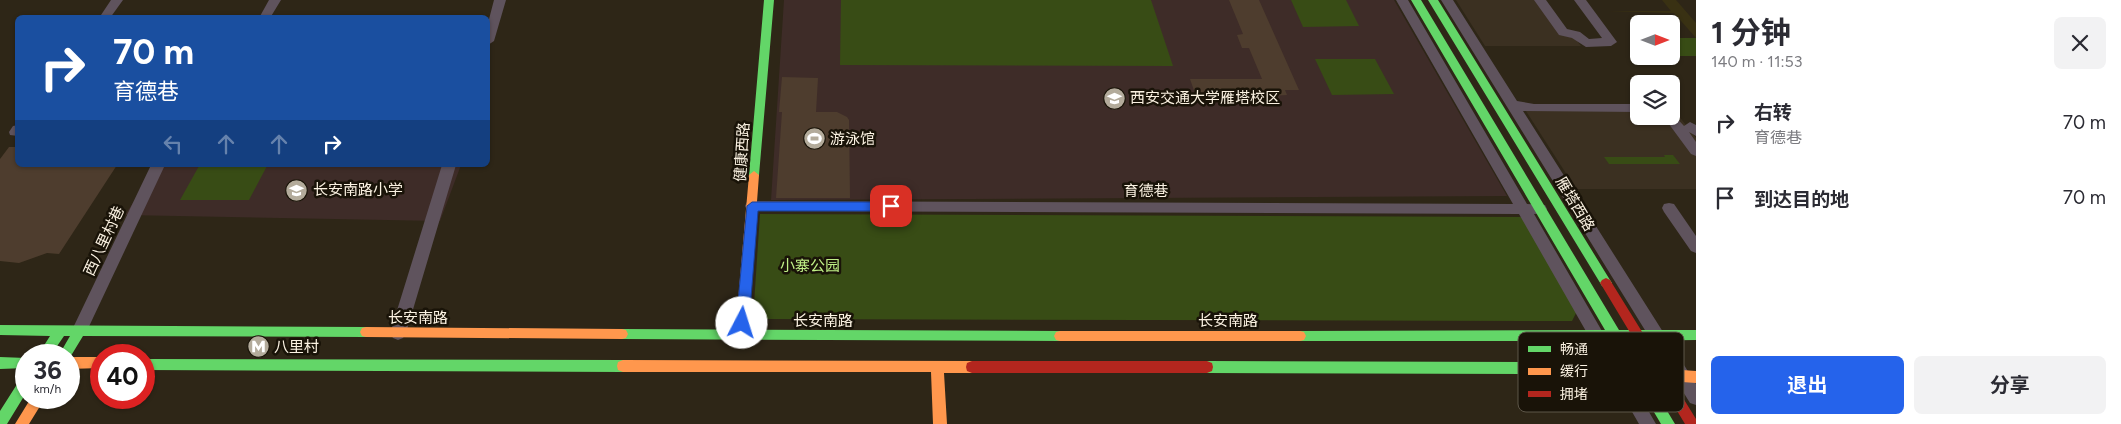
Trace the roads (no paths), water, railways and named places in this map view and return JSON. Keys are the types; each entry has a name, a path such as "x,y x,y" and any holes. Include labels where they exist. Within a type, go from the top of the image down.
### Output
{"main road":[{"name":"健康西路","path":"741,335 769,0"},
{"path":"1416,0 1614,332"},
{"name":"雁塔西路","path":"1432,0 1636,332"},
{"name":"长安南路","path":"0,330 741,335 1518,336"},
{"path":"72,344 80,330"},
{"path":"51,344 60,331"},
{"path":"0,363 15,363"},
{"path":"155,364 1518,368"},
{"path":"937,367 940,424"},
{"path":"0,423 15,399"},
{"path":"22,424 31,409"},
{"name":"雁塔西路","path":"1684,411 1692,424"},
{"path":"1661,412 1668,424"}],"street":[{"path":"106,15 117,0"},
{"path":"266,15 276,0"},
{"path":"490,34 500,0"},
{"path":"1402,0 1595,332"},
{"path":"1446,0 1655,332"},
{"path":"1540,0 1565,33 1575,34 1586,43 1611,42 1580,0"},
{"path":"1512,105 1534,108 1630,108"},
{"path":"1676,125 1696,151"},
{"name":"西八里村巷","path":"80,330 157,167"},
{"path":"398,333 448,167"},
{"name":"育德巷","path":"752,206 1540,209"},
{"path":"1669,208 1696,247"},
{"path":"1689,376 1696,398"},
{"path":"1641,412 1648,424"}],"place":[{"name":"西安交通大学雁塔校区","path":"1114,98"},
{"name":"游泳馆","path":"814,139"},
{"name":"长安南路小学","path":"297,190"},
{"name":"八里村","path":"258,347"}],"park label":[{"name":"小寨公园","path":"810,266"}]}
